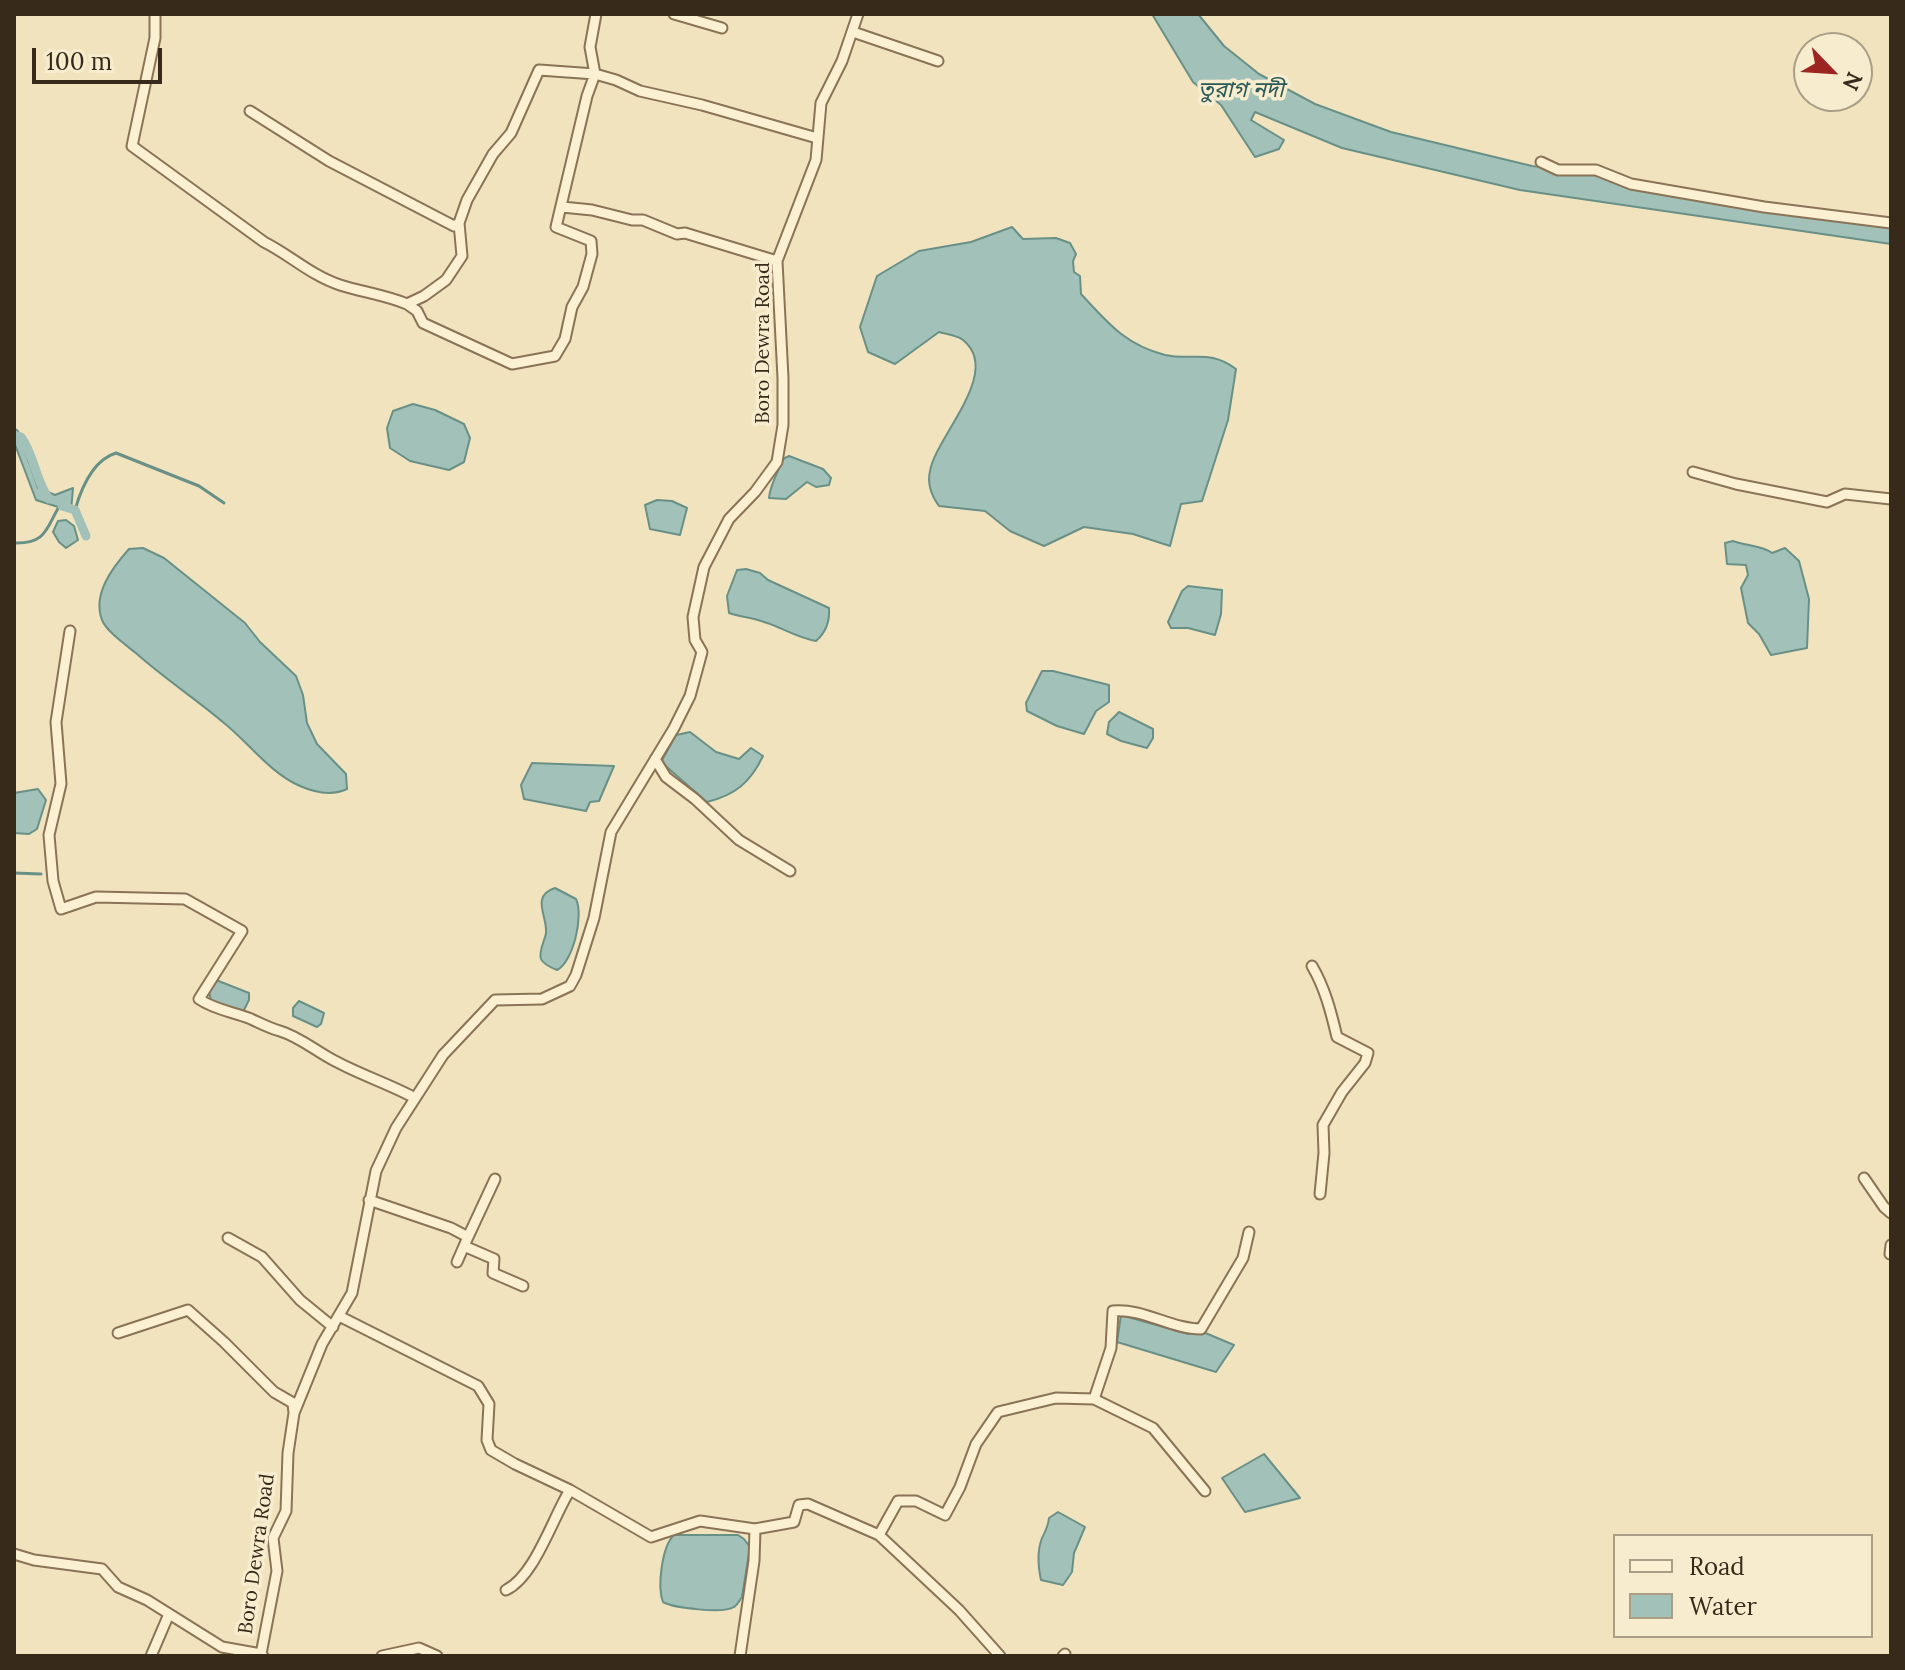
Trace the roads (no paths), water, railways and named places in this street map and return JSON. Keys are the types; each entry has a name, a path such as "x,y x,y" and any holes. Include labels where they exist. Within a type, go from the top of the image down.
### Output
{"street":[{"path":"155,14 155,38 132,146 264,242 310,271 340,285 407,304 417,311 420,322 501,361 521,364 555,356 565,339 572,307 583,287 591,241 556,227 595,74 590,47 596,14"},
{"path":"674,14 722,28"},
{"name":"Boro Dewra Road","path":"262,1655 277,1571 273,1538 286,1511 288,1453 294,1413 322,1344 352,1293 369,1200 383,1156 396,1128 443,1055 495,1000 542,999 570,986 594,918 611,832 690,696 702,652 695,640 693,617 704,567 729,519 755,492 777,462 783,425 783,378 777,261 816,160 821,103 858,14"},
{"path":"853,32 938,61"},
{"path":"407,304 446,280 462,256 459,223 467,200 511,133 539,70 595,74 640,91 817,138"},
{"path":"250,111 329,161 412,206 454,226 459,223"},
{"path":"1541,162 1558,170 1596,170 1631,184 1764,207 1891,223"},
{"path":"562,207 643,220 677,234 685,233 777,261"},
{"path":"1693,472 1775,493 1827,502 1845,494 1891,499"},
{"path":"70,631 56,722 61,784 49,835 53,881 61,909 96,897 131,896 185,899 210,912 242,931 199,999 207,1005 279,1031 356,1072 415,1098"},
{"path":"655,759 666,777 739,840 790,871"},
{"path":"1312,966 1331,1012 1337,1037 1368,1053 1365,1063 1342,1092 1323,1125 1320,1194"},
{"path":"1864,1178 1891,1213"},
{"path":"457,1262 495,1179"},
{"path":"369,1200 451,1228 494,1259 493,1273 523,1286"},
{"path":"1094,1399 1111,1348 1113,1311 1125,1310 1185,1329 1201,1329 1243,1258 1249,1232"},
{"path":"228,1238 262,1257 300,1300 333,1327"},
{"path":"1890,1254 1891,1245"},
{"path":"118,1333 188,1310 274,1392 293,1403 294,1413"},
{"path":"339,1316 478,1386 489,1404 487,1440 491,1450 570,1490 651,1537 700,1521 755,1529 794,1522 799,1505 808,1504 879,1535 959,1610 1000,1656"},
{"path":"879,1535 898,1501 916,1501 945,1515 960,1487 976,1444 998,1412 1056,1398 1094,1399 1153,1428 1205,1491"},
{"path":"506,1590 531,1564 570,1490"},
{"path":"740,1656 754,1561 755,1529"},
{"path":"14,1554 34,1560 102,1569 118,1587 147,1600 222,1647 262,1655"},
{"path":"151,1656 169,1614"},
{"path":"382,1656 419,1648 437,1656"}],"water":[{"name":"তুরাগ নদী","path":"1152,14 1198,14 1224,46 1259,74 1315,104 1391,132 1532,166 1586,172 1642,190 1891,225 1891,244 1520,190 1342,148 1255,112 1251,120 1284,140 1279,149 1255,157 1221,105 1193,82"},
{"path":"1012,227 1023,239 1056,238 1070,243 1076,254 1074,272 1080,276 1081,294 1128,339 1165,355 1209,357 1236,369 1228,420 1202,501 1181,504 1170,546 1133,534 1084,527 1044,546 1010,531 985,511 939,506 934,498 929,485 930,471 972,386 976,369 973,353 961,338 939,332 895,364 868,352 860,327 877,276 919,251 971,242"},
{"path":"413,404 435,410 464,424 470,438 464,462 449,470 410,461 390,448 387,428 393,411"},
{"path":"14,428 18,431 38,488 55,495 73,488 71,511 36,500 14,442"},
{"path":"789,456 823,469 831,478 829,485 816,487 807,482 786,499 769,498 783,459"},
{"path":"657,500 672,501 687,508 680,535 650,529 645,505"},
{"path":"66,520 74,526 78,540 66,548 53,532 58,521"},
{"path":"1733,541 1772,553 1785,548 1799,561 1809,599 1807,648 1771,655 1759,634 1748,623 1741,588 1748,575 1746,565 1727,564 1725,543"},
{"path":"143,548 164,558 245,623 296,676 303,695 307,723 317,744 346,774 347,789 318,792 289,780 108,629 100,610 102,591 129,549"},
{"path":"746,569 829,608 828,622 819,638 816,641 768,623 729,613 727,596 737,570"},
{"path":"1188,586 1222,590 1221,614 1215,635 1188,628 1171,628 1168,622 1182,591"},
{"path":"1042,671 1109,685 1109,702 1096,711 1084,734 1057,726 1027,711 1026,703"},
{"path":"1119,712 1153,729 1153,738 1147,748 1107,734 1109,722"},
{"path":"690,732 716,752 739,759 751,748 763,756 753,774 741,786 726,796 707,802 661,762 676,735"},
{"path":"532,763 614,766 599,801 590,802 586,811 524,799 521,785"},
{"path":"38,789 46,800 37,829 29,834 14,833 14,793"},
{"path":"555,888 576,899 579,916 572,949 557,970 544,963 540,956 546,933 543,896"},
{"path":"216,980 249,993 243,1012 233,1011 211,1000 209,992"},
{"path":"299,1001 324,1013 321,1024 317,1027 293,1016 293,1008"},
{"path":"1121,1315 1188,1334 1203,1332 1234,1345 1216,1372 1117,1342"},
{"path":"1264,1454 1300,1498 1245,1512 1222,1478"},
{"path":"1058,1512 1085,1527 1074,1553 1072,1572 1063,1585 1041,1580 1039,1564 1040,1543 1049,1518"},
{"path":"674,1535 738,1535 744,1539 750,1547 742,1597 737,1605 710,1610 663,1602 660,1587 662,1567 666,1548"}],"waterway":[{"path":"14,435 21,437 26,444 49,499"},
{"path":"75,510 95,469 116,453 199,486 224,503"},
{"path":"14,543 33,541 44,533 60,505"},
{"path":"62,506 75,510 86,536"},
{"path":"14,873 41,874"}]}
